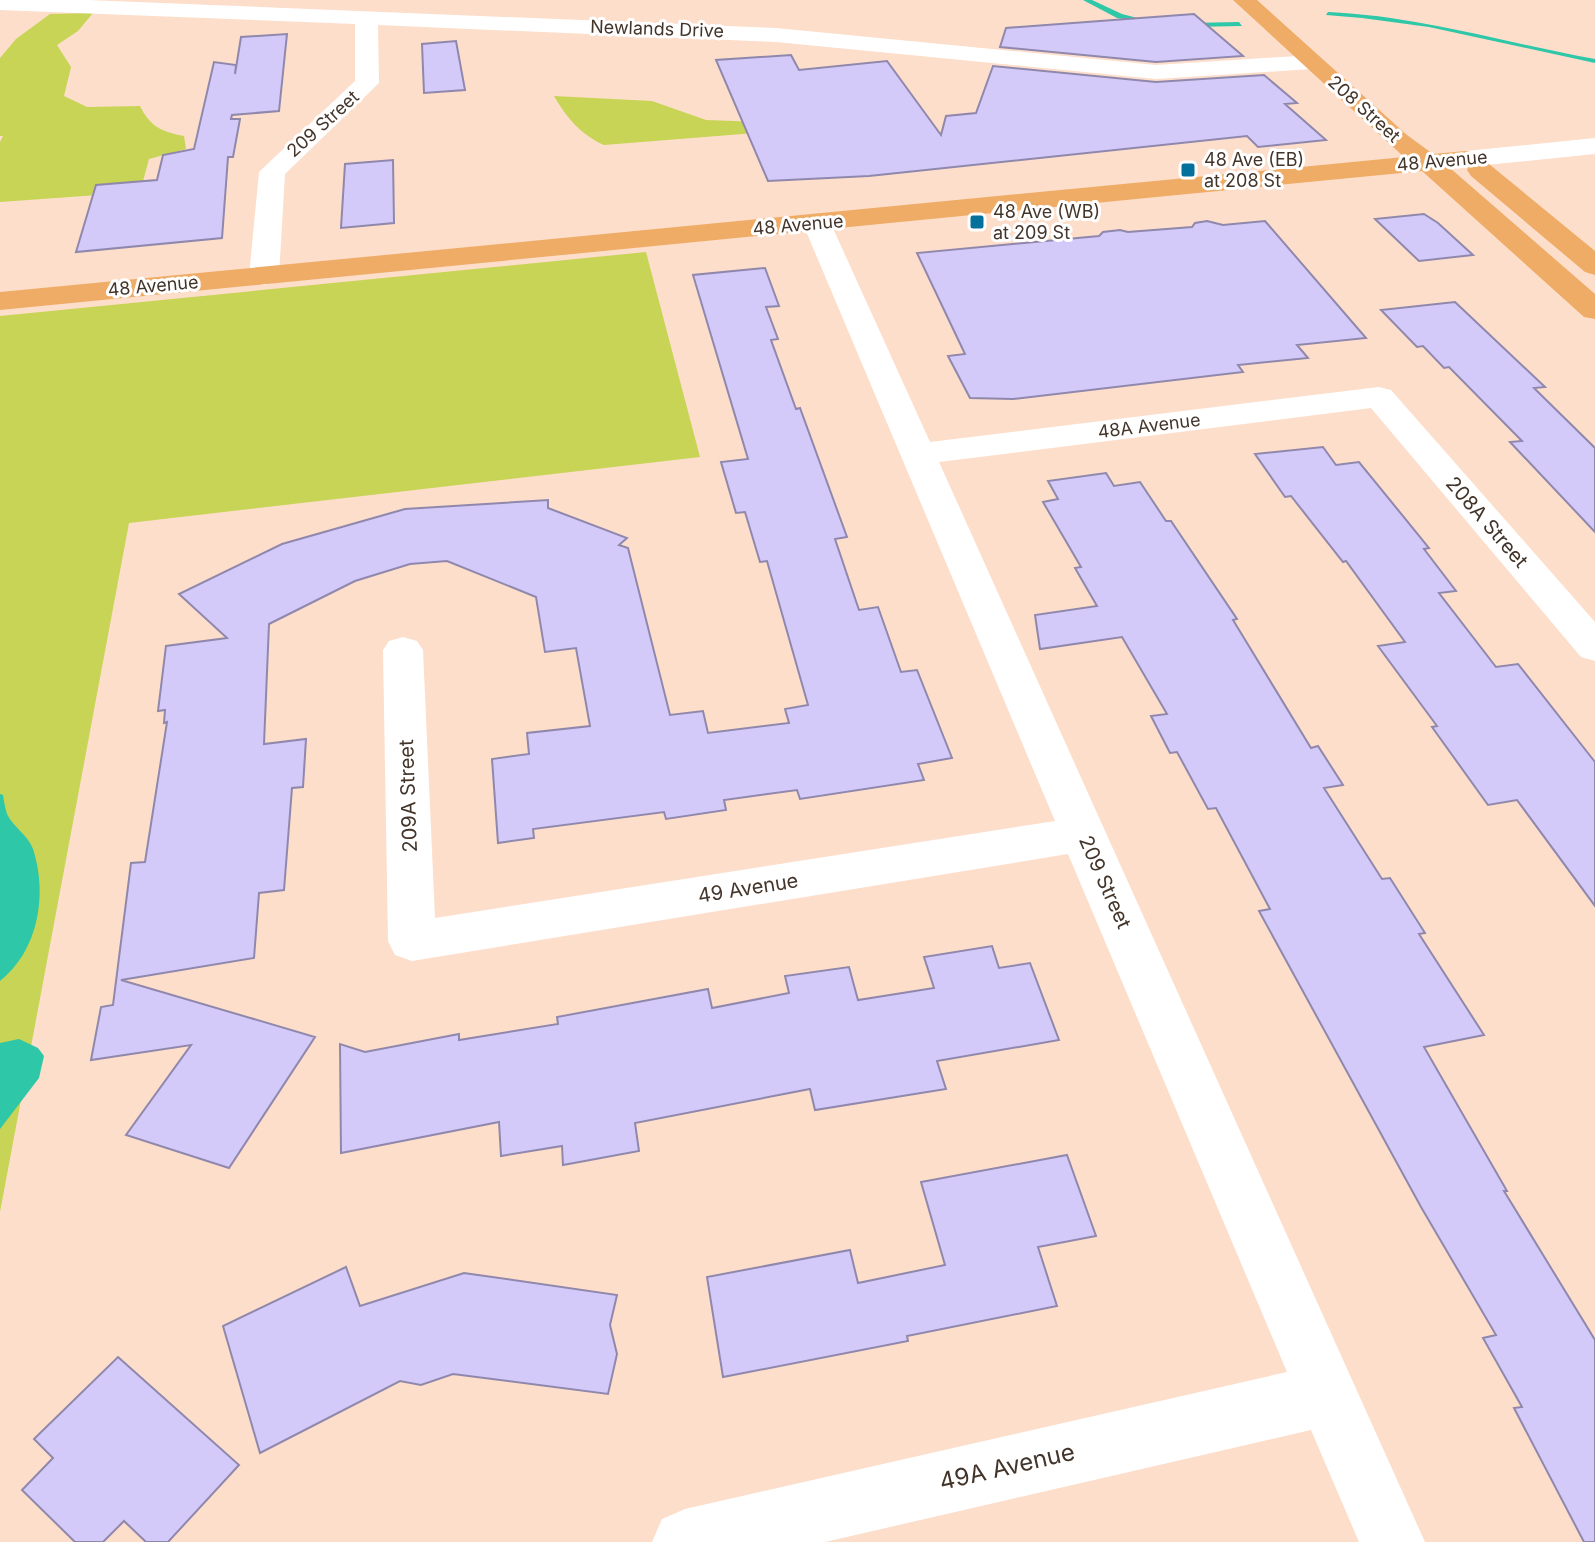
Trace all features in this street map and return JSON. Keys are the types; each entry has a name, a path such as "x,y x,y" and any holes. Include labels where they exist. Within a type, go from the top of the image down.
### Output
{"main road":[{"name":"208 Street","path":"1244,0 1398,140 1595,310"},
{"path":"1436,133 1595,266"},
{"name":"48 Avenue","path":"0,301 1466,159"}],"street":[{"name":"Newlands Drive","path":"0,3 813,37 1156,72 1312,62"},
{"name":"209 Street","path":"264,276 272,172 367,83 368,31 364,17"},
{"name":"48 Avenue","path":"1466,159 1595,146"},
{"name":"209 Street","path":"817,224 1392,1542"},
{"name":"48A Avenue","path":"919,454 1379,397"},
{"name":"208A Street","path":"1379,397 1595,648"},
{"name":"209A Street","path":"403,650 412,941"},
{"name":"49 Avenue","path":"412,941 1084,834"},
{"name":"49A Avenue","path":"685,1542 1219,1417 1329,1395"}],"green space":[{"path":"93,13 78,31 57,45 71,67 64,96 87,107 140,106 158,127 184,136 186,149 149,159 140,192 0,202 0,142 3,136 0,136 0,58 16,39 50,14"},
{"path":"554,96 652,101 706,120 761,122 755,133 604,145 575,125"},
{"path":"646,252 700,457 129,523 0,1212 0,316"}],"water":[{"path":"0,794 3,795 10,819 33,849 40,885 31,938 13,969 0,981"},
{"path":"19,1039 38,1048 44,1056 39,1078 0,1129 0,1043"}],"building":[{"path":"1194,14 1243,56 1156,62 1000,47 1006,28"},
{"path":"287,34 279,111 232,115 231,119 240,119 233,157 228,157 222,238 76,252 96,185 157,180 163,155 194,149 214,62 236,65 235,74 241,37"},
{"path":"456,41 465,90 424,93 422,44"},
{"path":"791,55 799,70 887,61 941,135 946,116 976,113 993,66 1156,82 1264,75 1297,103 1285,104 1326,140 1258,147 1247,136 869,176 768,181 716,60"},
{"path":"393,160 394,223 341,228 345,164"},
{"path":"1424,214 1473,255 1419,261 1375,219"},
{"path":"1207,221 1223,225 1265,221 1366,338 1297,345 1308,358 1238,365 1243,372 1013,399 970,398 948,356 965,354 917,253 1099,236 1103,232 1120,230 1192,227 1195,223"},
{"path":"765,268 779,306 766,307 778,339 771,340 796,409 800,408 847,537 835,539 859,610 878,607 901,672 917,670 952,758 918,764 924,780 800,799 797,790 724,800 726,810 666,819 664,812 533,829 534,838 498,843 492,759 529,754 527,733 590,726 576,648 545,652 536,597 447,561 410,564 355,581 269,624 264,744 306,739 303,787 292,788 284,890 259,893 254,958 121,980 315,1037 229,1168 126,1135 191,1045 91,1060 101,1007 113,1005 131,863 145,862 167,722 164,723 165,710 158,711 166,646 227,638 179,594 282,544 405,509 548,500 548,508 627,538 619,545 628,548 670,715 703,711 708,733 789,723 785,709 808,705 767,561 760,562 745,512 736,513 721,462 748,459 693,275"},
{"path":"1455,302 1545,387 1534,388 1595,448 1595,532 1510,442 1522,441 1449,367 1444,368 1423,346 1417,347 1381,310"},
{"path":"1323,447 1336,465 1359,462 1429,548 1424,549 1456,591 1439,593 1496,667 1518,664 1595,762 1595,906 1517,800 1488,805 1432,727 1437,726 1378,646 1405,642 1346,561 1343,562 1291,496 1285,497 1255,454"},
{"path":"1106,473 1114,486 1140,482 1166,521 1171,521 1237,619 1233,620 1311,748 1318,746 1343,785 1324,788 1382,879 1390,878 1425,933 1419,934 1484,1035 1424,1047 1507,1191 1504,1191 1595,1340 1595,1542 1584,1542 1514,1408 1522,1407 1483,1338 1496,1335 1421,1207 1259,911 1270,909 1216,808 1208,809 1177,752 1170,753 1151,716 1167,714 1122,637 1040,649 1035,615 1097,606 1075,568 1081,567 1043,502 1058,499 1048,481"},
{"path":"992,946 999,968 1030,963 1059,1040 937,1061 946,1089 815,1110 810,1089 635,1123 639,1151 563,1165 562,1146 501,1156 499,1122 341,1153 340,1044 365,1052 459,1034 459,1040 558,1024 557,1017 708,989 712,1008 789,993 785,976 849,967 858,1000 934,988 924,957"},
{"path":"1067,1155 1096,1236 1038,1247 1057,1306 907,1336 908,1341 723,1377 707,1277 850,1250 858,1283 945,1265 921,1182"},
{"path":"346,1267 360,1306 464,1273 617,1295 610,1325 617,1354 608,1394 453,1374 421,1385 400,1381 260,1453 223,1326"},
{"path":"118,1357 239,1465 168,1542 146,1542 124,1521 103,1542 75,1542 22,1490 53,1458 34,1439"}],"waterway":[{"path":"1086,0 1120,16 1145,21"},
{"path":"1328,14 1396,19 1595,61"},
{"path":"1190,25 1239,24"}],"place":[{"name":"48 Ave (EB) at 208 St","path":"1188,170"},
{"name":"48 Ave (WB) at 209 St","path":"977,222"}]}
